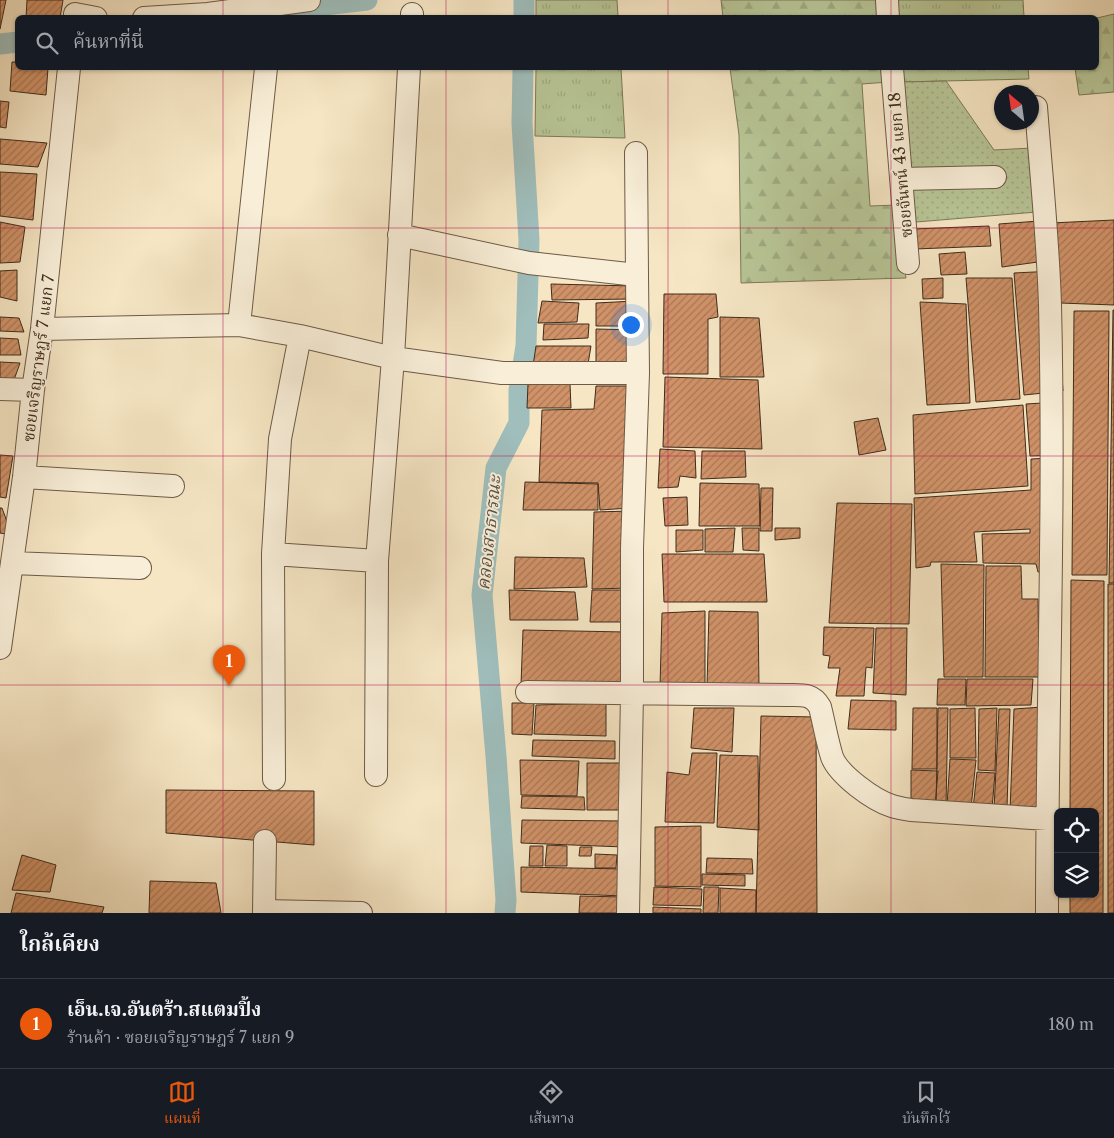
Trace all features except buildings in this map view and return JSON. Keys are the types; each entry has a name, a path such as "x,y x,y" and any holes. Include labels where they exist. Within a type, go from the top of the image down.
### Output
{"street":[{"path":"192,15 309,0"},
{"path":"887,0 888,15"},
{"name":"ซอยเจริญราษฎร์ 7 แยก 7","path":"0,648 42,329 69,70"},
{"path":"239,325 266,70"},
{"path":"376,775 377,561 393,358 409,70"},
{"name":"ซอยจันทน์ 43 แยก 18","path":"892,70 908,263"},
{"path":"1038,130 1050,303 1052,498 1047,913"},
{"path":"628,913 632,692 632,548 638,373 636,153"},
{"path":"901,179 995,177"},
{"path":"399,234 529,263 637,275"},
{"path":"42,329 239,325 300,336 393,358 502,373 638,373"},
{"path":"274,779 273,554 280,439 300,336"},
{"path":"0,389 33,390"},
{"path":"24,477 173,486"},
{"path":"273,554 377,561"},
{"path":"12,563 140,568"},
{"path":"527,692 787,695 812,698 816,700 820,707 832,758 838,767 868,793 891,806 911,810 1047,818"},
{"path":"265,840 264,912 361,913"}],"green space":[{"path":"536,0 617,0 618,15 536,15"},
{"path":"721,0 880,0 882,15 723,15"},
{"path":"897,0 1023,0 1024,15 898,15"},
{"path":"1114,14 1114,92 1079,95 1075,70 1099,70 1099,18"},
{"path":"536,70 621,70 625,138 535,136"},
{"path":"730,70 887,70 889,82 862,84 870,206 896,205 906,278 741,283 739,135"},
{"path":"901,70 1028,70 1029,79 902,82"},
{"path":"946,81 994,150 1032,148 1037,212 916,222 902,82"}],"waterway":[{"path":"290,9 367,0"},
{"name":"คลองสาธารณะ","path":"524,0 524,15"},
{"path":"0,44 15,42"},
{"name":"คลองสาธารณะ","path":"505,913 506,900 496,756 482,595 496,468 519,423 519,390 526,346 529,240 522,123 523,70"}],"place":[{"name":"เอ็น.เจ.อันตร้า.สแตมปิ้ง","path":"229,686"}]}
